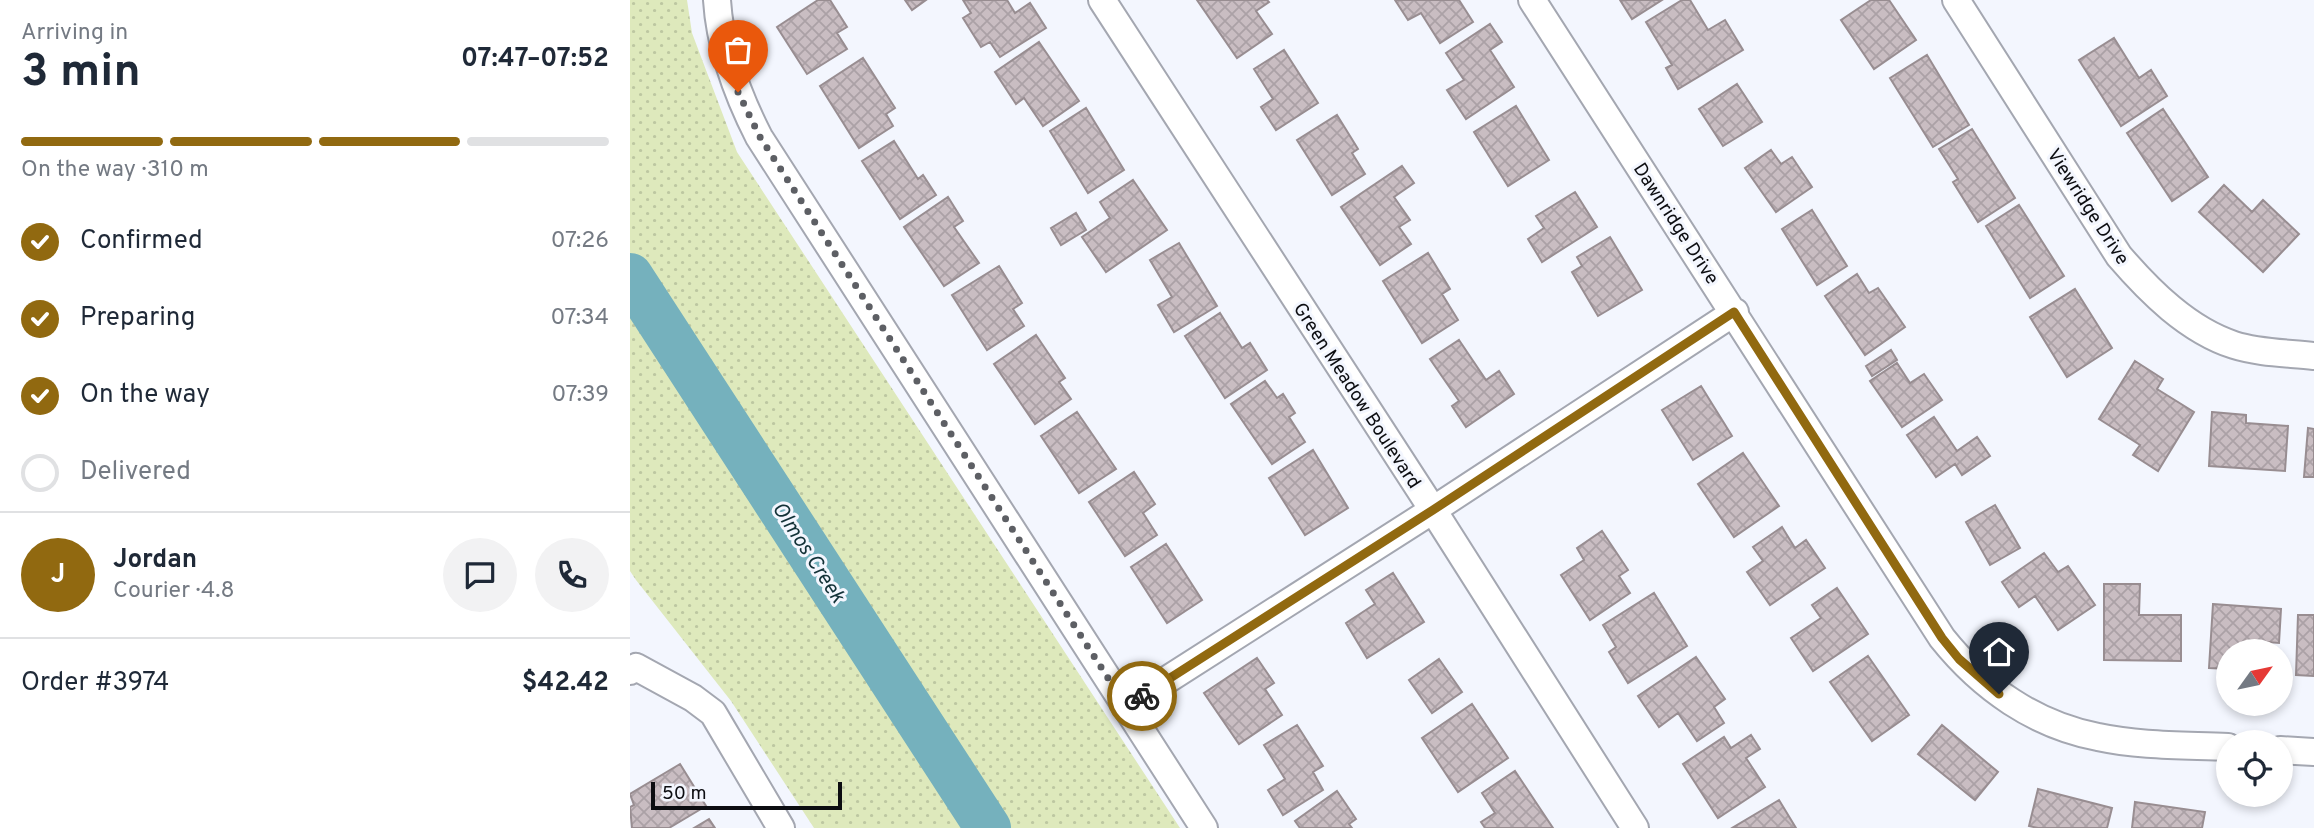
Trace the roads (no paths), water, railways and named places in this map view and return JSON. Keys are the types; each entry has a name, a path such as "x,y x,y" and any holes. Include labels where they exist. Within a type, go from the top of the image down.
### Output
{"street":[{"path":"717,0 723,45 732,77 744,108 760,137 1204,828"},
{"name":"Green Meadow Boulevard","path":"1102,0 1433,510 1635,828"},
{"name":"Dawnridge Drive","path":"1532,0 1942,638 1978,678 2021,709 2045,721 2096,737 2216,746"},
{"name":"Viewridge Drive","path":"1956,0 2119,256 2138,279 2184,317 2232,344 2253,350 2314,356"},
{"path":"1126,706 1433,510 1734,312"},
{"path":"633,669 693,698 713,713 781,828"},
{"path":"2293,751 2314,752"}],"waterway":[{"name":"Olmos Creek","path":"630,276 988,828"}]}
